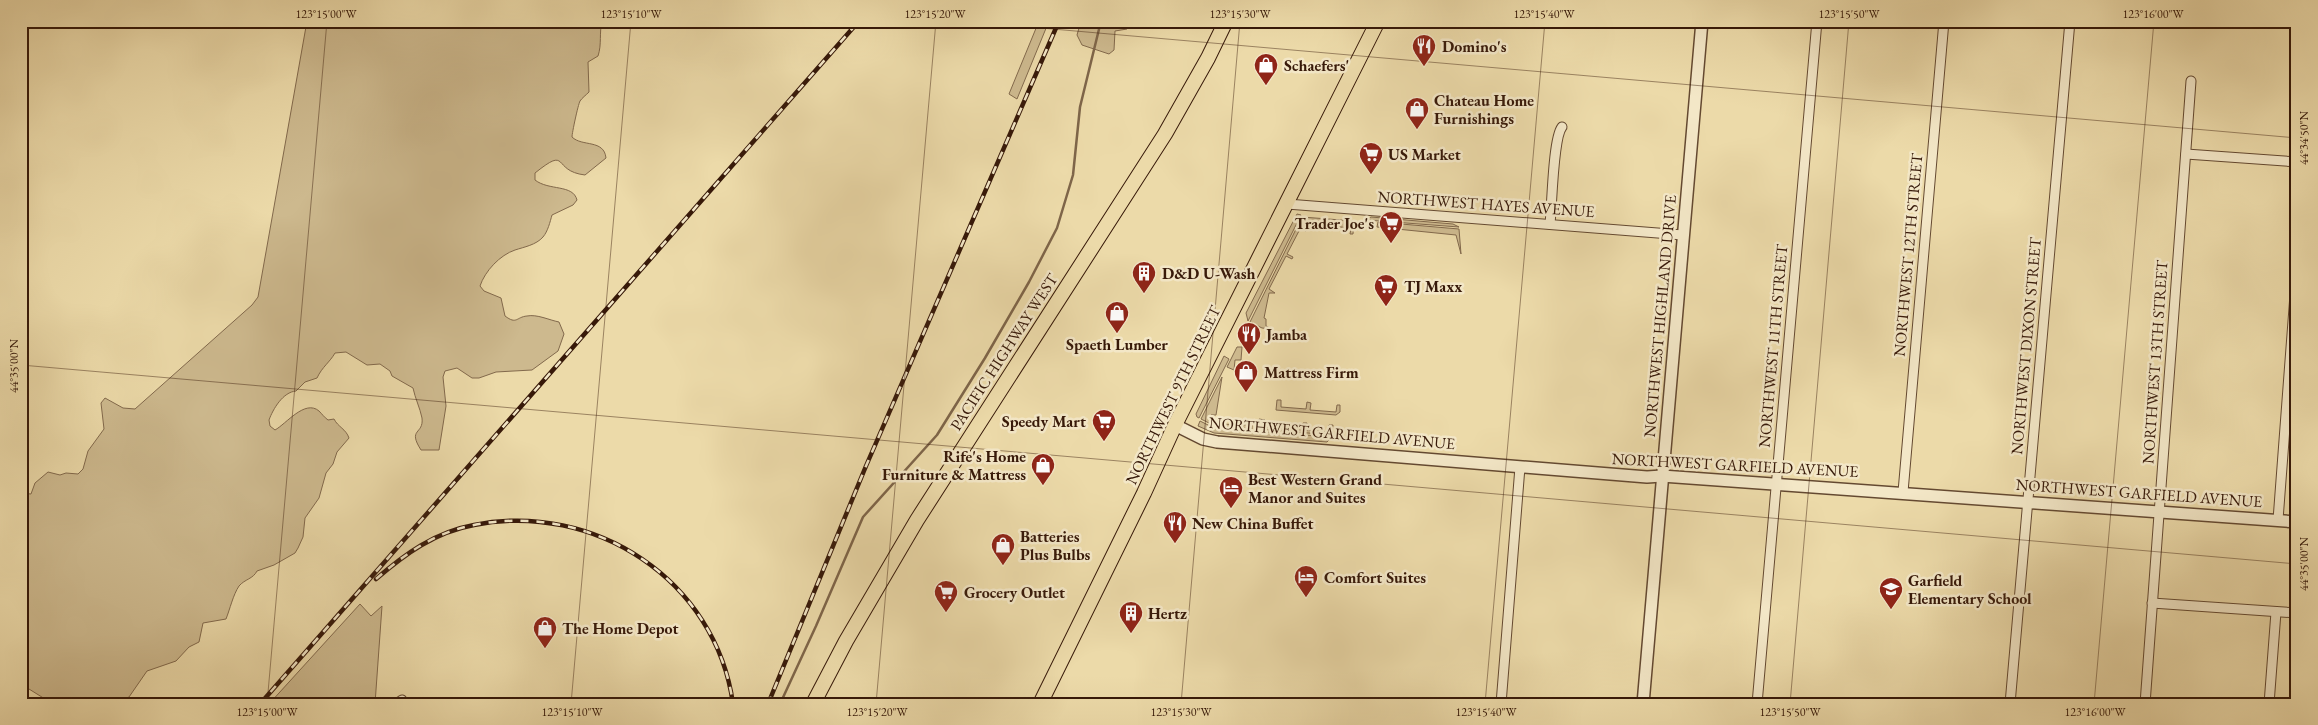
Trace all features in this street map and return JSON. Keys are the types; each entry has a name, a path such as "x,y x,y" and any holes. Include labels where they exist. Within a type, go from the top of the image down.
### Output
{"main road":[{"name":"PACIFIC HIGHWAY WEST","path":"813,704 846,641 907,536 1165,134 1208,58 1226,21"},
{"name":"NORTHWEST 9TH STREET","path":"1040,704 1140,501 1175,425 1378,21"}],"street":[{"name":"NORTHWEST HIGHLAND DRIVE","path":"1643,704 1702,21"},
{"name":"NORTHWEST 11TH STREET","path":"1757,704 1817,21"},
{"name":"NORTHWEST 12TH STREET","path":"1903,492 1944,21"},
{"name":"NORTHWEST DIXON STREET","path":"2010,704 2070,21"},
{"path":"2297,34 2297,62"},
{"name":"NORTHWEST 13TH STREET","path":"2145,704 2191,81"},
{"path":"1550,224 1556,148 1559,132 1562,127"},
{"path":"2186,154 2297,162"},
{"name":"NORTHWEST HAYES AVENUE","path":"1287,204 1683,235"},
{"path":"2278,520 2297,268"},
{"path":"2287,405 2297,405"},
{"name":"NORTHWEST GARFIELD AVENUE","path":"1175,425 1203,439 1217,442 1647,477 1662,476 1777,482 2297,522"},
{"path":"1501,704 1520,467"},
{"path":"2152,603 2297,613"},
{"path":"2269,704 2276,612"}],"shaded area":[{"path":"307,21 602,21 598,56 588,62 589,92 580,101 572,137 601,148 606,158 585,175 575,173 557,160 535,173 535,180 547,186 571,192 577,200 573,205 552,215 549,226 540,240 509,252 494,264 485,275 480,286 484,291 501,298 505,316 509,319 514,320 535,316 559,322 564,334 558,351 532,370 496,372 479,378 472,378 457,368 445,371 443,377 446,406 439,450 421,450 417,443 416,435 421,427 422,418 413,388 392,376 390,371 380,364 367,365 346,352 335,353 317,378 305,382 296,391 287,394 283,398 276,406 269,420 270,426 275,430 302,410 314,408 328,420 334,419 349,438 337,452 333,464 326,473 319,498 305,518 303,537 295,553 274,565 257,571 241,584 235,594 226,619 203,623 199,642 189,647 176,661 147,671 129,697 117,704 53,704 21,684 21,493 31,494 35,483 48,472 60,475 66,473 78,474 83,469 88,451 104,429 101,403 105,398 123,408 135,409 252,305 258,297"},
{"path":"1039,21 1049,21 1017,99 1009,94"},
{"path":"1081,21 1129,21 1127,29 1115,31 1114,50 1109,54 1082,45 1077,35"},
{"path":"1297,214 1301,215 1248,321 1246,313"},
{"path":"1302,217 1354,221 1353,234 1350,234 1351,228 1307,224 1306,231 1300,229 1287,254 1293,257 1292,259 1286,256 1269,289 1275,293 1269,293 1264,318 1266,319 1266,326 1272,329 1262,328 1250,322"},
{"path":"1371,217 1453,224 1459,227 1366,220"},
{"path":"1378,222 1459,229 1461,254 1456,235 1377,227"},
{"path":"1237,347 1242,347 1241,360 1235,360 1234,370 1227,367"},
{"path":"1224,356 1229,359 1199,418 1196,414"},
{"path":"1222,377 1216,415 1211,415 1211,421 1218,422 1218,424 1252,425 1252,429 1215,426 1201,419"},
{"path":"1277,400 1281,400 1281,407 1306,409 1307,402 1311,403 1310,410 1336,412 1337,405 1340,405 1340,412 1336,415 1276,410"},
{"path":"1259,419 1265,420 1265,427 1302,430 1303,423 1307,423 1306,430 1328,432 1329,425 1333,425 1332,435 1258,429"},
{"path":"1200,421 1214,428 1332,437 1327,442 1214,433 1198,426"},
{"path":"360,604 371,616 382,606 375,704 269,704"}],"waterway":[{"path":"780,704 863,517 937,435 985,358 1029,282 1057,228 1073,175 1080,107 1101,21"}],"railway":[{"path":"260,704 859,21"},
{"path":"768,704 866,466 1059,21"},
{"path":"376,579 421,545 446,533 474,525 519,521 563,525 604,538 642,559 675,587 702,620 722,660 733,704"}],"place":[{"name":"Domino's","path":"1424,67"},
{"name":"Schaefers'","path":"1266,86"},
{"name":"Chateau Home Furnishings","path":"1417,130"},
{"name":"US Market","path":"1371,175"},
{"name":"Trader Joe's","path":"1391,244"},
{"name":"D&D U-Wash","path":"1144,294"},
{"name":"TJ Maxx","path":"1386,307"},
{"name":"Spaeth Lumber","path":"1117,334"},
{"name":"Jamba","path":"1249,355"},
{"name":"Mattress Firm","path":"1246,393"},
{"name":"Speedy Mart","path":"1104,442"},
{"name":"Rife's Home Furniture & Mattress","path":"1043,486"},
{"name":"Best Western Grand Manor and Suites","path":"1231,509"},
{"name":"New China Buffet","path":"1175,544"},
{"name":"Batteries Plus Bulbs","path":"1003,566"},
{"name":"Comfort Suites","path":"1306,598"},
{"name":"Garfield Elementary School","path":"1891,610"},
{"name":"Grocery Outlet","path":"946,613"},
{"name":"Hertz","path":"1131,634"},
{"name":"The Home Depot","path":"545,649"}]}
